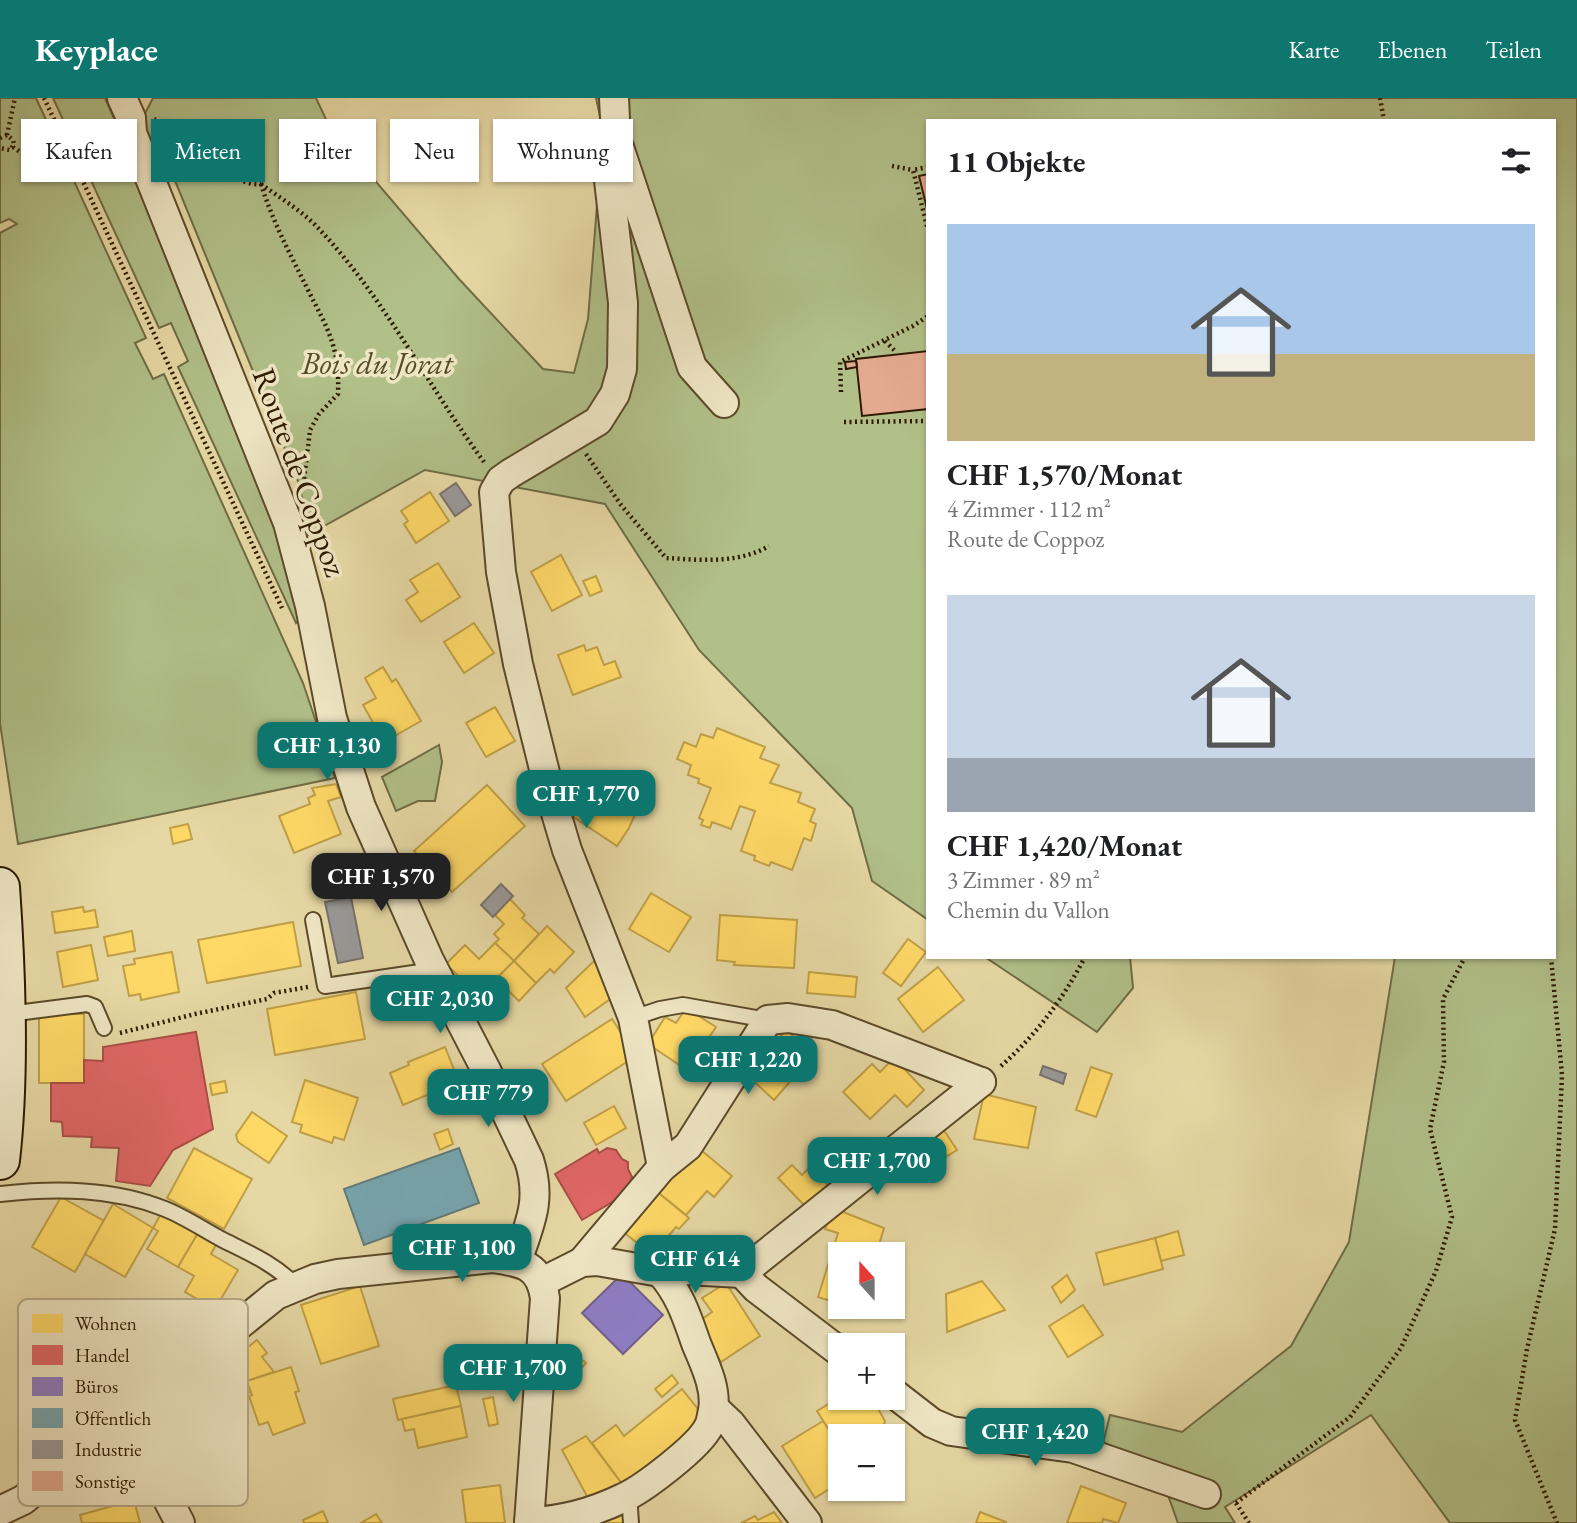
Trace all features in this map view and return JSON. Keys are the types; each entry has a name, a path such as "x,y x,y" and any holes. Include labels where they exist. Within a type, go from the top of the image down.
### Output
{"main road":[{"path":"0,887 4,1014 0,1160"}],"street":[{"name":"Route de Coppoz","path":"122,98 131,118 132,133 288,523 310,606 332,718 361,807 434,970 518,1133 533,1171 535,1208 517,1261"},
{"path":"614,98 615,119"},
{"path":"609,182 623,303 622,369 607,409 598,421 497,486 501,572 518,664 550,793 576,876 633,1018 662,1167"},
{"path":"631,182 692,367 724,403"},
{"path":"542,1282 582,1262 662,1167 688,1146 768,1020 788,1018 832,1025 981,1082"},
{"path":"582,1262 605,1261 660,1272 686,1270 742,1273 981,1082"},
{"path":"248,1319 276,1296 296,1286 338,1274 492,1258 517,1261 533,1270 542,1282 545,1298 529,1523 548,1522 629,1494 680,1457 709,1427 714,1408 712,1387 671,1283 660,1272"},
{"path":"742,1273 756,1288 828,1343"},
{"path":"905,1402 932,1423 951,1431 1073,1448 1206,1494"},
{"path":"714,1408 731,1424 807,1523"},
{"path":"0,1511 18,1502"},
{"path":"171,1506 180,1523"}],"lane":[{"path":"313,920 326,986 434,970"},
{"path":"4,1014 87,1004 95,1006 104,1028"},
{"path":"633,1018 683,1005 768,1020"},
{"path":"0,1194 37,1191 97,1192 135,1199 167,1210 257,1256 281,1271 296,1286"},
{"path":"629,1494 631,1523"}],"path":[{"path":"7,135 15,98"},
{"path":"44,98 54,119"},
{"path":"1380,98 1384,119"},
{"path":"149,116 183,133 219,166 242,180 261,184 319,228 374,295 455,422 495,477 497,486"},
{"path":"0,138 7,135"},
{"path":"7,135 13,140 13,147"},
{"path":"13,147 21,152"},
{"path":"0,148 5,151 13,147"},
{"path":"892,166 913,170 926,167"},
{"path":"913,170 926,222"},
{"path":"83,182 286,617"},
{"path":"261,184 292,259 327,323 339,374 338,394 319,414 310,430 302,502 293,520 288,523"},
{"path":"841,392 840,362 885,341 926,317"},
{"path":"885,341 896,352"},
{"path":"844,422 926,421"},
{"path":"573,436 621,505 666,558 711,560 752,556 769,546"},
{"path":"981,1082 1040,1029 1084,959"},
{"path":"1236,1503 1350,1417 1401,1348 1436,1271 1452,1217 1430,1129 1444,1062 1443,999 1464,959"},
{"path":"1551,959 1562,1075 1555,1229 1527,1349 1515,1420 1557,1523"},
{"path":"104,1028 116,1034 267,999 274,993 326,986"}],"green space":[{"path":"0,98 36,98 46,119 21,119 21,182 74,182 146,338 135,343 153,379 164,374 303,683 335,778 18,844 0,723 0,233 17,224 9,219 0,223"},
{"path":"53,98 105,98 114,119 63,119"},
{"name":"Bois du Jorat","path":"153,98 316,98 326,119 279,119 279,182 376,182 459,279 543,369 574,373 588,319 599,182 633,182 633,119 601,119 596,98 1577,98 1577,1523 1450,1523 1371,1415 1225,1507 1235,1523 1178,1523 1165,1487 1103,1443 1110,1415 1182,1432 1291,1346 1349,1242 1395,959 1556,959 1556,119 926,119 926,918 872,881 852,808 699,650 605,504 425,470 308,535 300,486 176,182 265,182 265,119 151,119 151,139 139,133 141,121"},
{"path":"137,171 168,241 280,540 294,603 299,603 300,619 296,623 178,367 188,361 171,323 159,328 92,182 137,182"},
{"path":"439,745 442,762 435,801 418,801 396,811 382,777"},
{"path":"988,959 1130,959 1133,988 1097,1032"}],"building: Wohnen":[{"path":"430,492 449,521 416,543 404,524 408,521 401,511"},
{"path":"561,555 582,595 552,611 531,572"},
{"path":"438,563 460,597 421,622 406,600 418,592 410,580"},
{"path":"596,576 602,591 590,596 583,581"},
{"path":"474,623 494,653 464,673 444,642"},
{"path":"584,645 586,651 597,647 604,665 615,661 621,677 573,695 558,655"},
{"path":"383,667 392,682 396,679 421,721 384,742 363,705 376,698 365,678"},
{"path":"495,707 515,741 486,757 466,723"},
{"path":"717,728 765,747 760,758 779,765 770,783 801,793 798,802 815,809 810,821 816,824 811,841 804,838 792,870 771,862 769,866 754,860 755,856 741,851 755,811 740,806 731,829 712,822 710,828 701,825 703,820 699,818 711,788 688,775 691,765 677,759 684,742 696,747 701,734 713,738"},
{"path":"624,774 646,790 629,828 617,846 569,814 594,777 616,791"},
{"path":"336,784 341,797 328,801 341,834 294,853 279,816 310,804 308,798 315,795 312,788"},
{"path":"487,785 525,826 452,892 414,851"},
{"path":"188,824 192,839 173,844 170,828"},
{"path":"651,893 691,917 669,952 629,929"},
{"path":"510,899 525,915 522,918 539,934 514,961 495,943 499,939 494,934 504,924 495,915"},
{"path":"83,907 84,912 95,910 98,927 55,933 52,912"},
{"path":"720,915 797,920 794,968 734,965 735,962 717,960"},
{"path":"293,922 301,966 207,983 198,940"},
{"path":"547,926 574,952 554,973 550,969 536,983 514,961"},
{"path":"132,931 135,951 108,956 104,937"},
{"path":"908,939 926,952 901,986 883,973"},
{"path":"495,943 514,961 479,996 446,964 465,945 479,959"},
{"path":"91,945 98,980 63,987 57,952"},
{"path":"172,952 179,992 141,1000 140,994 129,996 123,966 135,964 134,959"},
{"path":"514,961 536,983 519,1001 496,979"},
{"path":"594,961 616,995 585,1017 566,988"},
{"path":"938,967 964,1000 923,1032 898,999"},
{"path":"809,972 857,977 855,997 807,993"},
{"path":"356,992 365,1039 275,1055 267,1009"},
{"path":"686,1008 716,1027 687,1070 648,1044 665,1017 676,1023"},
{"path":"39,1014 84,1014 84,1083 39,1083"},
{"path":"612,1019 636,1056 566,1101 542,1064"},
{"path":"786,1030 814,1054 774,1100 747,1075"},
{"path":"445,1047 459,1082 403,1105 390,1073 409,1065 408,1062"},
{"path":"894,1058 924,1090 907,1107 895,1095 870,1119 843,1092 872,1064 880,1072"},
{"path":"1091,1067 1112,1074 1096,1117 1076,1110"},
{"path":"305,1080 358,1098 344,1140 334,1137 332,1143 300,1132 302,1125 292,1122"},
{"path":"225,1081 227,1092 212,1095 210,1084"},
{"path":"984,1094 1036,1107 1028,1148 974,1139"},
{"path":"614,1106 626,1128 596,1145 584,1123"},
{"path":"252,1112 287,1136 269,1163 238,1142 236,1135"},
{"path":"941,1126 957,1150 933,1165 918,1142"},
{"path":"448,1129 453,1144 440,1150 434,1134"},
{"path":"695,1145 732,1176 714,1197 707,1191 686,1215 655,1190"},
{"path":"194,1148 252,1179 224,1229 167,1198"},
{"path":"792,1165 802,1175 810,1167 828,1185 805,1206 778,1178"},
{"path":"655,1190 689,1218 679,1229 676,1227 652,1255 621,1230"},
{"path":"61,1197 104,1221 75,1272 32,1247"},
{"path":"113,1204 153,1228 125,1277 85,1254"},
{"path":"833,1208 884,1228 880,1242 835,1242 838,1233 825,1229"},
{"path":"162,1212 198,1233 178,1267 147,1249 158,1231 153,1228"},
{"path":"1178,1231 1184,1255 1161,1261 1155,1238"},
{"path":"198,1233 217,1243 211,1254 238,1270 221,1299 197,1299 185,1292 194,1276 178,1267"},
{"path":"1155,1238 1163,1269 1104,1285 1096,1253"},
{"path":"828,1265 828,1300 818,1297"},
{"path":"1067,1275 1075,1290 1061,1303 1052,1287"},
{"path":"982,1281 1005,1310 947,1332 946,1294"},
{"path":"726,1283 760,1336 721,1362 695,1324 712,1312 702,1298"},
{"path":"360,1286 379,1346 321,1364 301,1305"},
{"path":"1083,1305 1103,1335 1068,1357 1049,1326"},
{"path":"257,1340 267,1353 262,1357 274,1372 248,1381 248,1347"},
{"path":"570,1350 586,1363 574,1376 559,1363"},
{"path":"291,1367 299,1391 295,1392 305,1423 273,1435 268,1422 259,1425 249,1396 252,1395 248,1381"},
{"path":"672,1375 678,1383 662,1397 655,1389"},
{"path":"456,1385 461,1406 398,1420 393,1399"},
{"path":"682,1389 705,1418 647,1470 622,1484 592,1443 616,1425 624,1436"},
{"path":"493,1397 498,1424 489,1426 483,1399"},
{"path":"828,1404 828,1410 879,1410 885,1421 884,1424 828,1424 828,1428 817,1411"},
{"path":"461,1406 467,1437 418,1448 414,1429 405,1431 402,1419"},
{"path":"823,1421 828,1429 828,1490 815,1498 782,1446"},
{"path":"586,1436 622,1484 589,1500 562,1450"},
{"path":"500,1485 505,1523 466,1523 462,1490"},
{"path":"1081,1486 1126,1503 1118,1523 1103,1519 1102,1523 1067,1523"},
{"path":"112,1506 136,1506 140,1523 82,1523 80,1515"},
{"path":"623,1509 625,1523 575,1523"},
{"path":"323,1511 328,1523 304,1523 303,1520"},
{"path":"774,1512 782,1523 741,1523 755,1516 758,1520"},
{"path":"980,1512 1006,1522 1006,1523 976,1523"},
{"path":"376,1514 382,1523 361,1523"}],"building: Handel":[{"path":"196,1032 213,1129 173,1150 150,1186 116,1181 119,1148 91,1147 92,1137 63,1136 62,1122 51,1121 51,1083 84,1083 84,1060 103,1061 103,1047"},
{"path":"607,1148 616,1150 622,1159 628,1162 632,1177 630,1186 622,1191 624,1195 582,1220 555,1174 597,1149 599,1153"}],"building: Büros":[{"path":"622,1274 663,1315 623,1354 582,1313"}],"building: Öffentlich":[{"path":"459,1148 479,1203 364,1245 344,1189"}],"building: Industrie":[{"path":"456,483 471,505 455,516 440,494"},
{"path":"501,884 513,896 493,917 481,905"},
{"path":"351,897 363,958 338,963 325,902"},
{"path":"1043,1066 1066,1074 1063,1084 1040,1075"}],"building: Sonstige":[{"path":"926,174 926,205 919,176"},
{"path":"926,351 926,409 862,416 856,359"},
{"path":"856,361 857,367 846,369 845,362"}]}
